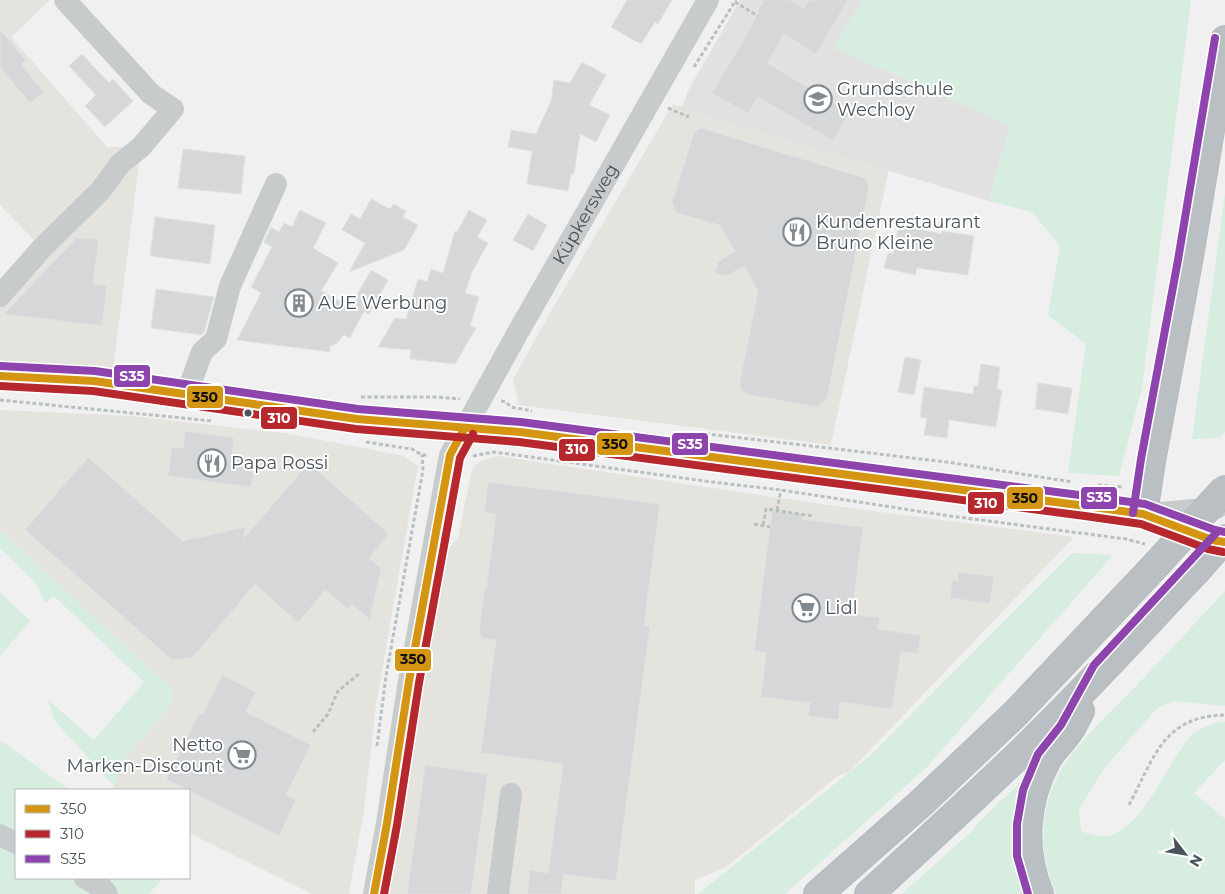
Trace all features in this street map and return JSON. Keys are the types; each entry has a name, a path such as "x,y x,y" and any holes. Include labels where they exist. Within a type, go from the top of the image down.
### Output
{"highway":[{"path":"1145,502 1225,40"},
{"path":"818,894 920,804 1015,714 1151,555 1225,489"},
{"path":"869,894 954,817 1036,738 1225,540"},
{"path":"1039,894 1027,854 1027,825 1034,792 1047,759 1069,731 1102,671"}],"street":[{"path":"0,296 42,248 101,190 120,164 141,147 173,109 151,94 66,0"},
{"name":"Küpkersweg","path":"374,894 409,681 450,455 708,0"},
{"path":"189,394 191,382 202,352 216,339 230,286 276,184"},
{"path":"0,376 94,380 357,420 520,432 1145,502 1225,509"},
{"path":"1145,502 1212,540 1225,540"},
{"path":"498,894 511,794"},
{"path":"0,835 15,842"},
{"path":"87,879 101,887 108,894"}],"path":[{"path":"692,70 735,1 758,16"},
{"path":"664,106 688,117"},
{"path":"482,399 506,402 511,406 538,413"},
{"path":"0,400 217,421"},
{"path":"690,433 719,434 947,462 1079,483"},
{"path":"361,441 412,449 422,456 474,456 494,452 1126,539 1151,555"},
{"path":"1088,485 1145,502"},
{"path":"777,510 781,490"},
{"path":"763,525 766,509 813,516"},
{"path":"754,524 770,527"},
{"path":"313,732 328,714 338,691 360,673"},
{"path":"1129,805 1162,744 1171,733 1185,722 1204,716 1225,715"}],"shaded area":[{"path":"0,0 50,0 11,37 107,147 141,147 113,370 0,364 0,296 42,248 0,205"},
{"name":"Grundschule Wechloy","path":"740,0 862,0 834,48 1010,125 989,201 682,108 688,91"},
{"path":"673,104 889,169 831,445 519,405 513,379"},
{"path":"0,410 130,416 291,434 404,456 418,466 376,705 364,811 349,894 312,894 190,833 190,789 113,789 123,760 171,706 173,690 0,530"},
{"path":"498,456 842,507 1074,537 849,772 838,776 725,868 695,880 695,894 383,894 421,696 445,552 458,538 472,469 479,462"}],"green space":[{"path":"862,0 1191,0 1142,388 1119,476 1068,473 1086,344 1048,315 1060,246 1032,212 989,201 1010,125 834,48"},
{"path":"1225,193 1225,432 1219,438 1192,439"},
{"path":"0,530 173,690 171,706 123,760 115,787 55,721 47,699 94,740 144,682 54,596 45,603 36,583 0,548"},
{"path":"1072,553 1113,555 926,768 785,894 698,894 872,754"},
{"path":"1225,591 1225,706 1173,701 1156,709 1102,771 1079,810 1081,831 1098,836 1114,834 1127,826 1139,814 1191,735 1205,727 1225,722 1225,760 1194,793 1225,819 1225,894 1057,894 1046,863 1044,830 1045,813 1049,797 1063,767 1089,735"},
{"path":"0,592 30,621 0,656"},
{"path":"0,740 69,789 15,789 15,879 162,879 149,894 0,894"},
{"path":"1027,776 1032,894 902,894 972,831"}],"building":[{"path":"627,0 672,0 658,24 655,22 641,44 611,27"},
{"path":"764,0 791,0 804,8 809,0 848,0 816,54 784,34 767,63 850,112 833,141 758,97 748,114 712,93 759,13 757,12"},
{"path":"0,30 26,60 21,65 44,92 30,103 0,68"},
{"path":"82,54 109,83 113,79 133,101 105,127 85,106 96,95 69,66"},
{"path":"582,62 606,75 589,105 610,115 596,142 580,134 574,174 571,174 568,191 527,184 532,151 508,147 511,130 536,134 551,101 554,80 570,83"},
{"path":"701,128 865,178 869,187 827,399 816,407 745,394 739,385 758,291 744,266 727,276 715,273 718,262 735,251 719,225 677,213 672,203 694,132"},
{"path":"183,149 245,156 241,194 178,188"},
{"path":"371,199 390,209 393,204 406,211 403,217 418,225 404,250 349,272 365,243 342,230 351,214 360,219"},
{"path":"300,210 326,223 313,248 338,263 321,291 350,307 371,270 388,280 369,314 364,311 350,338 344,335 336,344 330,346 330,352 237,340 261,293 251,287 272,247 264,242 271,227 279,232 284,223 292,227"},
{"path":"469,210 487,220 477,237 488,243 472,272 465,293 479,297 470,326 476,328 455,364 410,359 411,350 378,347 395,318 406,319 418,279 427,282 431,269 443,273 455,231 457,232"},
{"path":"528,214 547,225 533,251 513,240"},
{"path":"155,217 215,225 210,264 150,256"},
{"path":"899,225 942,234 942,231 974,236 968,275 917,268 915,275 884,268 888,253 893,254"},
{"path":"76,238 99,239 93,284 107,286 102,326 4,314"},
{"path":"156,289 214,297 204,332 201,335 151,328"},
{"path":"905,357 921,360 914,395 898,392"},
{"path":"981,364 1000,367 997,389 1002,390 996,427 949,420 947,438 924,435 927,418 920,417 924,387 973,394 974,386 978,386"},
{"path":"1038,383 1072,388 1068,414 1035,409"},
{"name":"Papa Rossi","path":"185,431 234,438 232,455 255,458 251,487 168,476 172,447 183,448"},
{"path":"88,457 183,541 245,527 244,538 309,463 389,534 369,558 381,568 370,620 352,604 348,609 325,590 298,623 255,584 192,658 172,660 25,530"},
{"path":"488,482 660,504 644,626 650,627 616,881 564,874 561,894 527,894 530,870 548,873 563,764 481,753 496,640 482,638 479,633 496,514 484,512"},
{"name":"Lidl","path":"772,511 803,515 802,519 863,527 852,614 880,618 878,629 921,635 918,654 901,652 892,709 840,702 838,720 808,716 810,703 761,697 766,653 754,651"},
{"path":"958,572 994,576 990,604 950,598 952,580 958,581"},
{"name":"Netto Marken-Discount","path":"222,675 256,692 246,712 311,745 286,795 296,800 279,836 190,791 190,789 186,789 166,779 199,713 202,715"},
{"path":"425,765 488,774 471,894 407,894"}],"transit line":[{"name":"S35","path":"1133,513 1215,38"},
{"name":"S35","path":"1,366 95,371 358,409 521,422 1087,496 1145,504 1225,532"},
{"name":"350","path":"0,376 94,381 357,419 520,432 1086,506 1143,514 1212,540 1225,542"},
{"name":"310","path":"0,386 93,391 356,429 519,442 1085,516 1141,524 1208,549 1223,552"},
{"name":"350","path":"374,894 409,681 450,455 464,429"},
{"name":"310","path":"384,894 397,825 419,683 460,458 473,434"},
{"name":"S35","path":"1028,894 1017,856 1017,824 1023,790 1038,754 1061,725 1094,665 1218,531"}],"place":[{"name":"Grundschule Wechloy","path":"818,99"},
{"name":"Kundenrestaurant Bruno Kleine","path":"797,232"},
{"name":"AUE Werbung","path":"299,303"},
{"name":"Papa Rossi","path":"212,463"},
{"name":"Lidl","path":"806,608"},
{"name":"Netto Marken-Discount","path":"242,755"}]}
